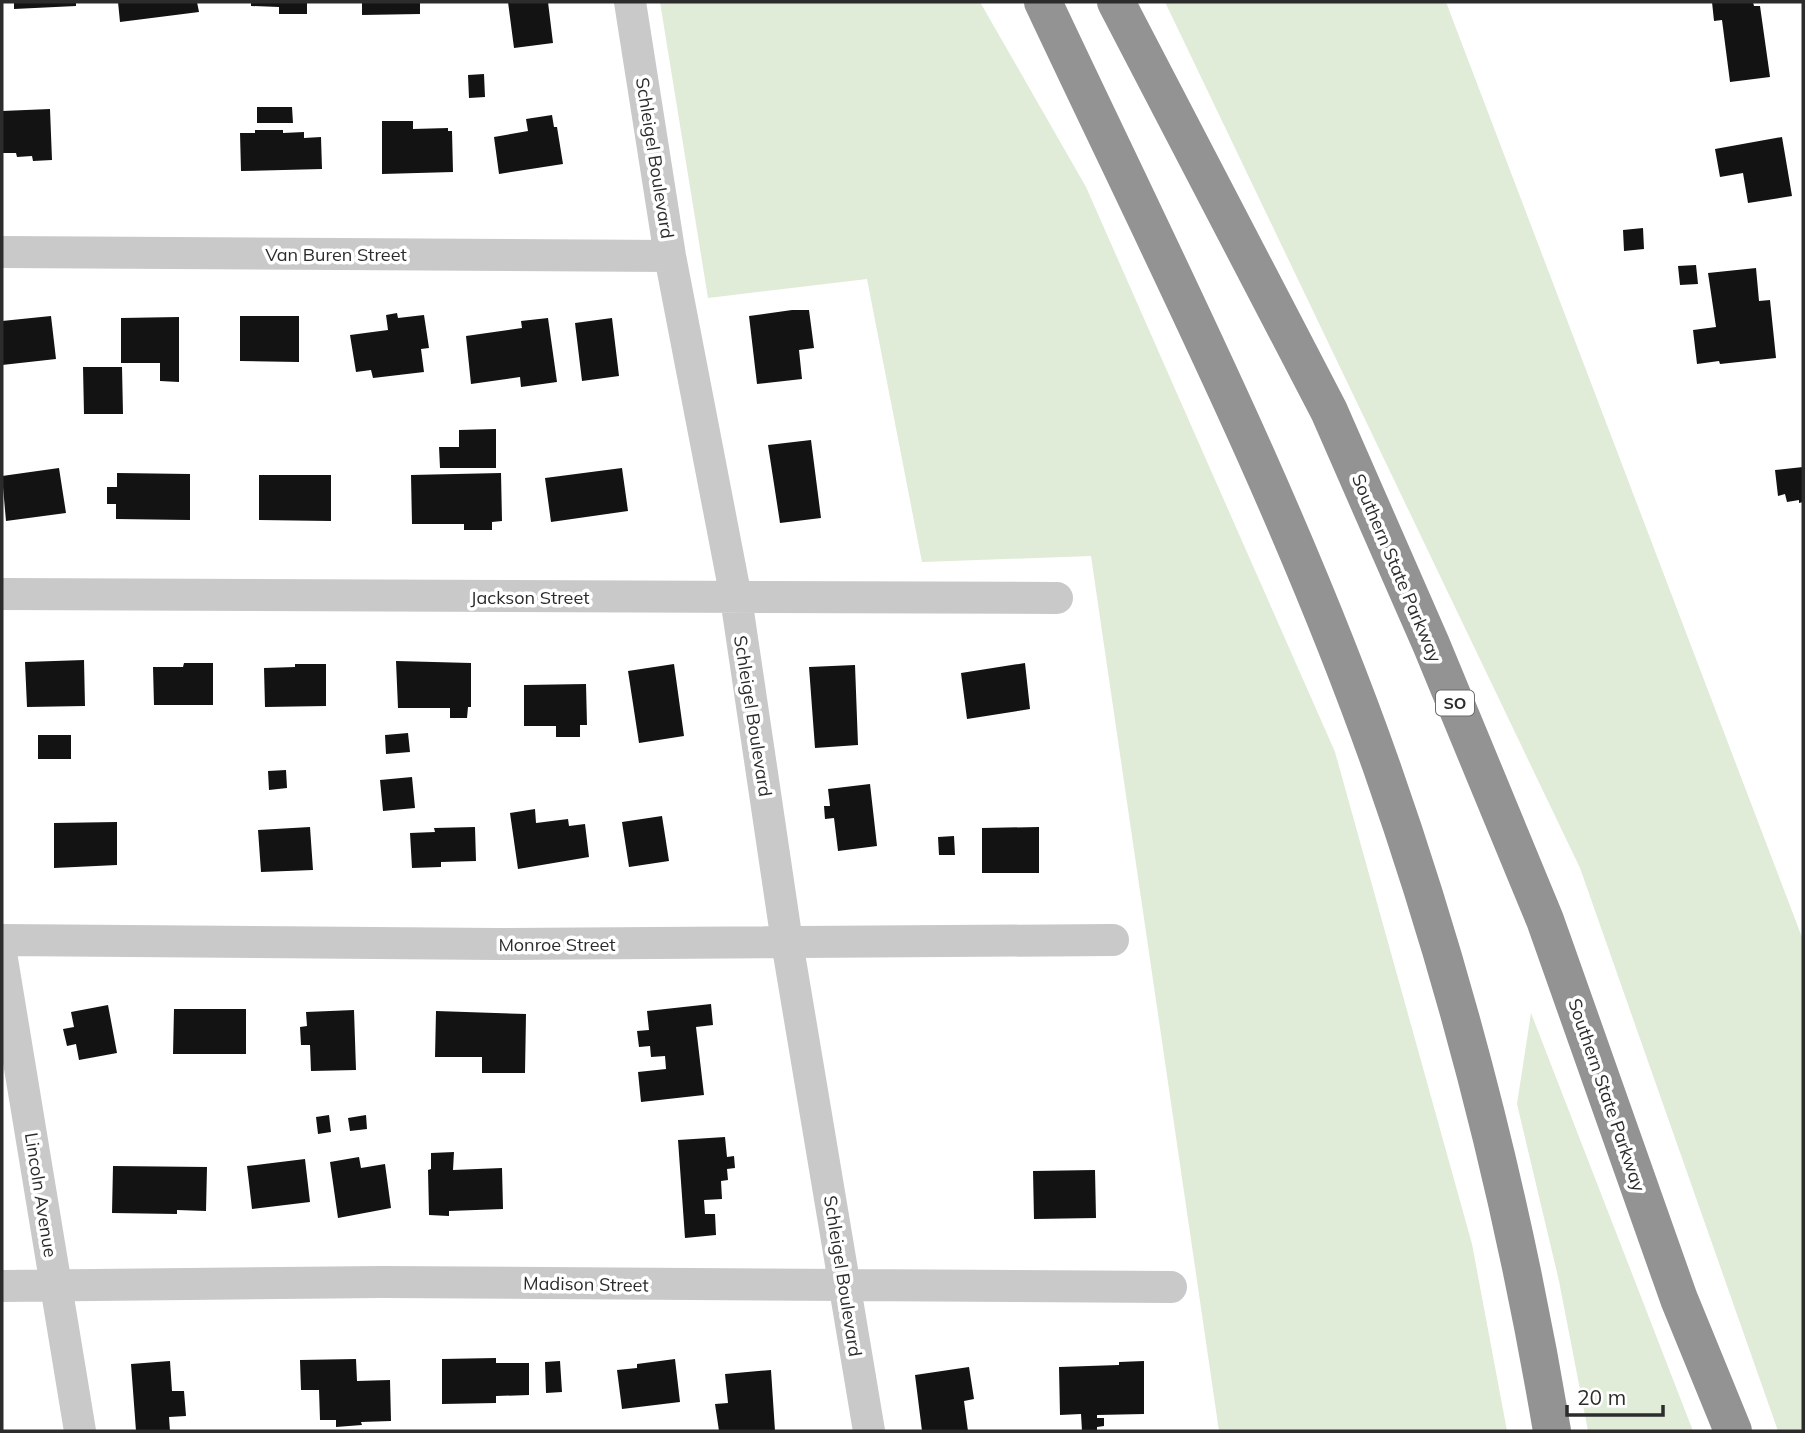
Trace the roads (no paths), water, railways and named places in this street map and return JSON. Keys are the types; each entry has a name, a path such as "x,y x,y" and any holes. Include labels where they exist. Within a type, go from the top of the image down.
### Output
{"highway":[{"path":"1043,2 1268,483 1315,594 1381,765 1432,921 1475,1074 1528,1301 1552,1431"},
{"name":"Southern State Parkway","path":"1116,2 1329,411 1431,644 1545,920 1679,1299 1733,1431"}],"street":[{"name":"Schleigel Boulevard","path":"630,2 670,256 736,598 787,943 869,1431"},
{"name":"Van Buren Street","path":"2,252 670,256"},
{"name":"Jackson Street","path":"2,594 1057,598"},
{"name":"Monroe Street","path":"2,940 497,944 1113,940"},
{"name":"Lincoln Avenue","path":"2,959 80,1431"},
{"name":"Madison Street","path":"2,1286 382,1282 1171,1287"}]}
